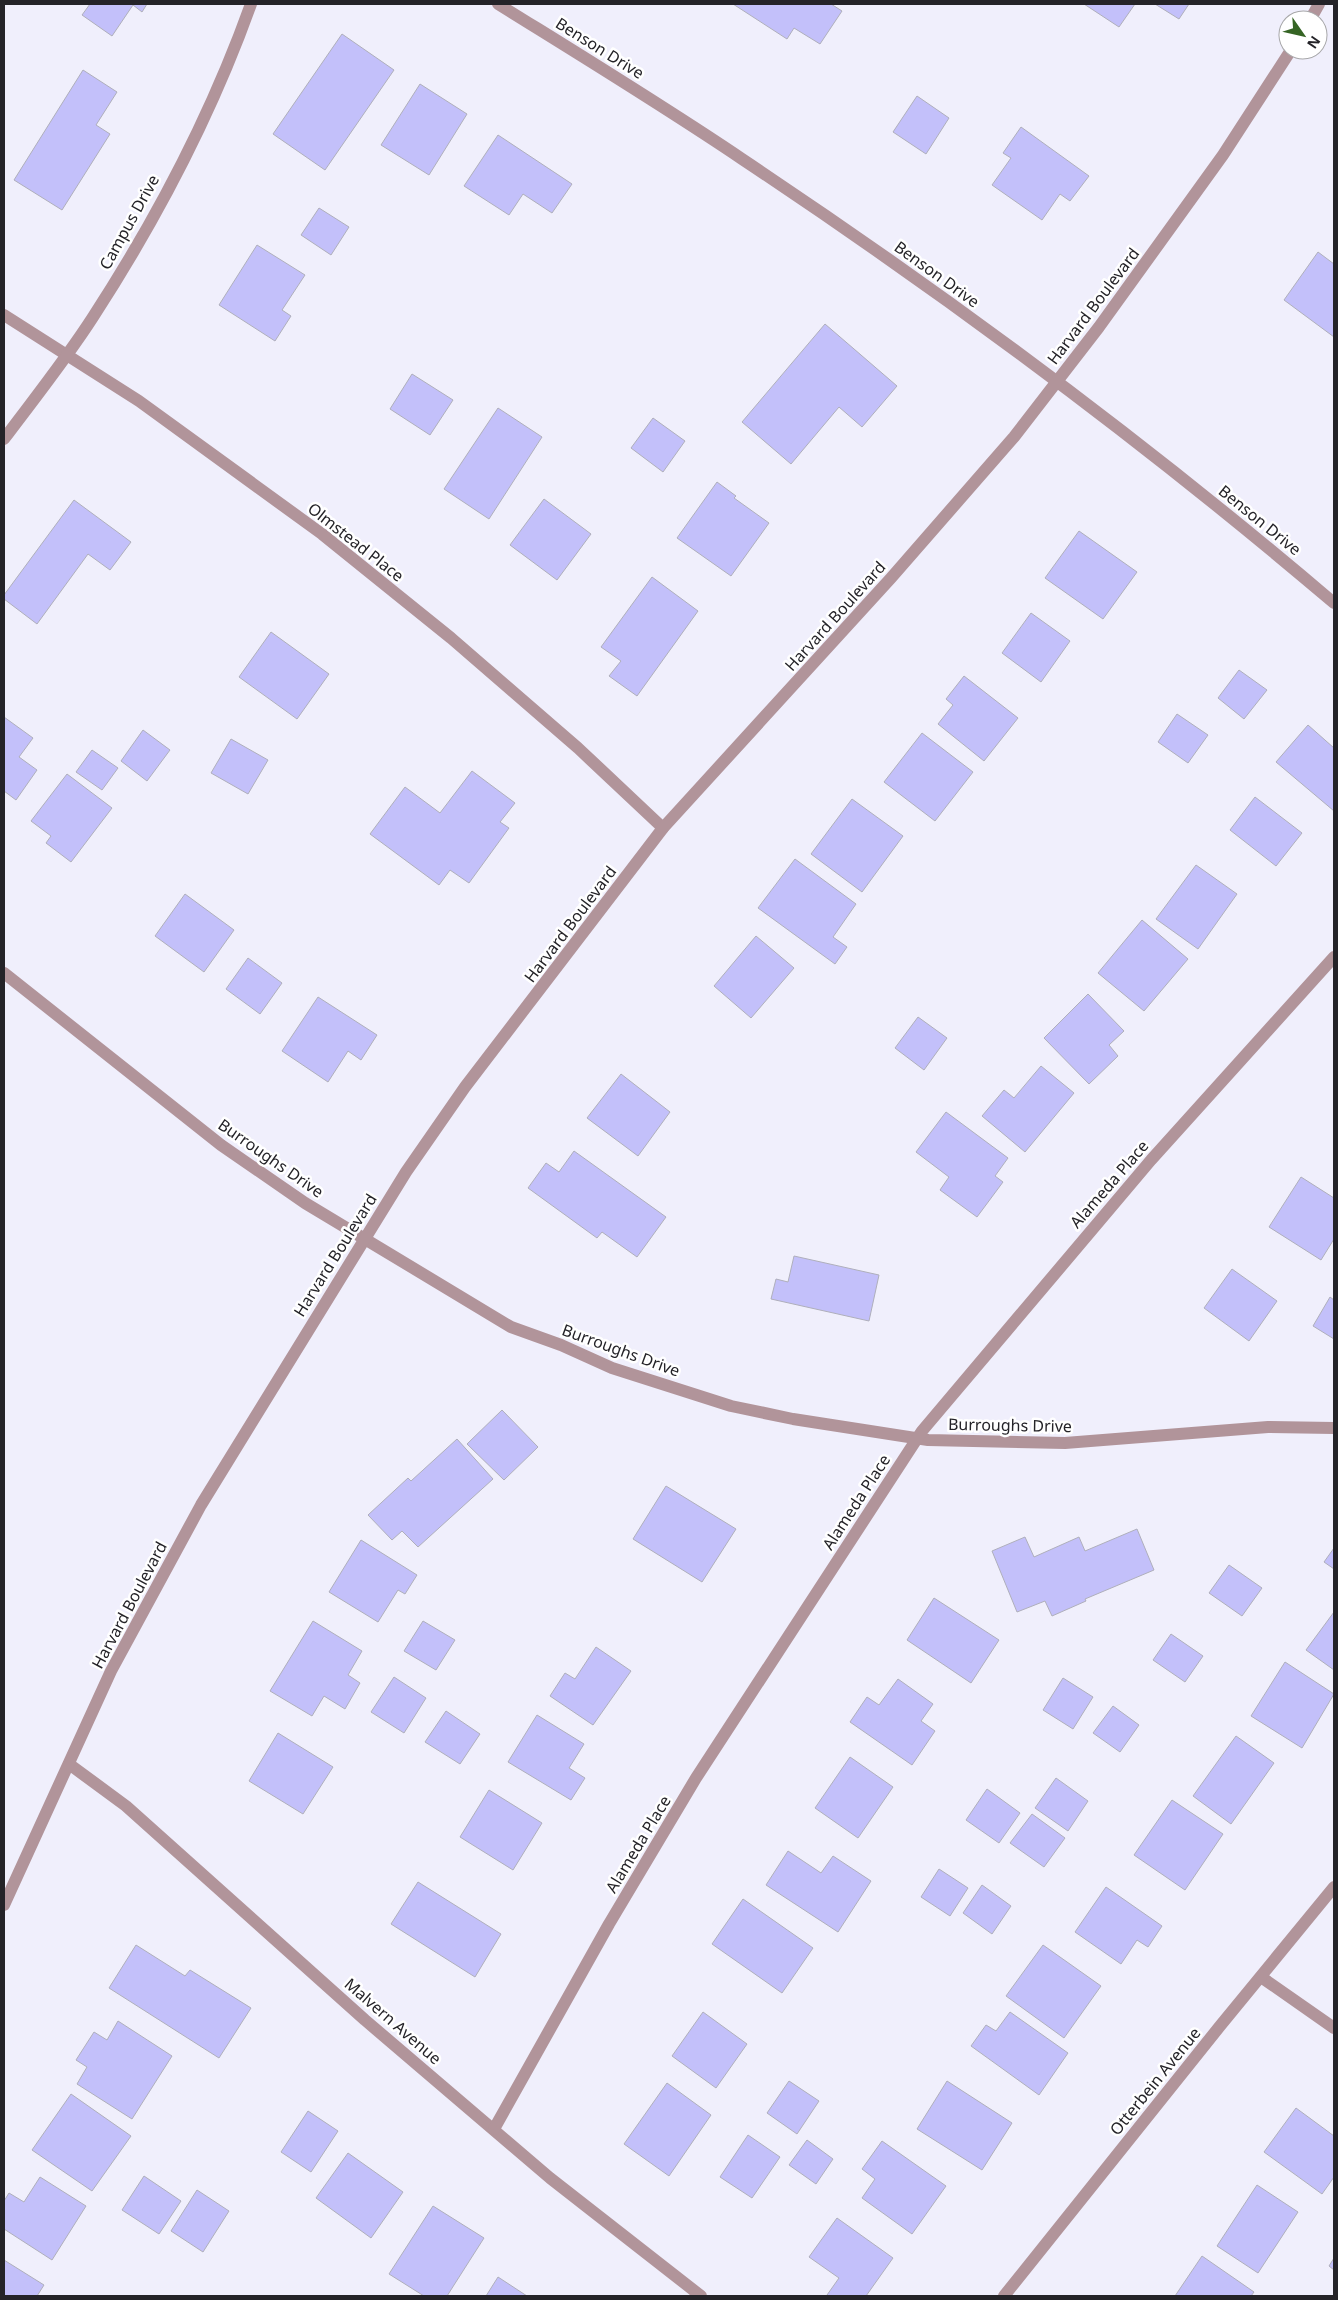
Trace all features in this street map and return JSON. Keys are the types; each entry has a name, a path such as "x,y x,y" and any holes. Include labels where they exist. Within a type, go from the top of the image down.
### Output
{"street":[{"name":"Campus Drive","path":"4,439 93,318 155,213 202,122 251,4"},
{"name":"Benson Drive","path":"498,4 742,159 925,285 1145,448 1255,535 1334,603"},
{"name":"Harvard Boulevard","path":"4,1905 111,1671 201,1505 406,1172 465,1087 663,828 891,578 1014,437 1099,327 1224,155 1285,60"},
{"name":"Olmstead Place","path":"4,315 139,400 322,534 489,670 578,748 663,828"},
{"name":"Alameda Place","path":"494,2129 609,1924 696,1778 918,1438 1151,1160 1334,957"},
{"name":"Burroughs Drive","path":"4,973 221,1145 305,1204 511,1327 561,1345 612,1368 731,1406 793,1419 918,1438 1065,1443 1268,1427 1334,1428"},
{"name":"Malvern Avenue","path":"69,1764 126,1806 365,2020 550,2178 701,2296"},
{"name":"Otterbein Avenue","path":"1004,2296 1334,1887"},
{"path":"1261,1977 1334,2028"}],"building":[{"path":"90,4 147,4 142,12 133,5 112,36 82,15"},
{"path":"733,4 831,4 842,11 820,44 794,28 787,39"},
{"path":"1084,4 1135,4 1119,27"},
{"path":"1155,4 1189,4 1179,19"},
{"path":"342,34 394,70 325,170 273,134"},
{"path":"83,70 117,92 96,125 110,134 62,210 14,180"},
{"path":"420,84 467,114 429,175 381,145"},
{"path":"917,96 949,118 926,154 893,132"},
{"path":"1021,127 1089,176 1070,201 1060,194 1042,220 992,185 1011,158 1003,153"},
{"path":"498,135 572,184 552,213 523,194 509,215 464,186"},
{"path":"319,208 349,227 331,255 301,235"},
{"path":"257,245 305,275 282,310 291,316 275,341 219,305"},
{"path":"1318,252 1334,264 1334,337 1284,300"},
{"path":"825,324 897,386 862,427 839,407 791,464 742,422"},
{"path":"412,374 453,400 430,435 390,409"},
{"path":"498,408 542,437 489,519 444,489"},
{"path":"653,418 685,441 663,472 631,448"},
{"path":"717,482 736,496 734,498 769,523 731,576 677,538"},
{"path":"544,499 591,534 557,580 510,545"},
{"path":"74,500 131,542 110,570 88,554 37,624 4,599 4,595"},
{"path":"1079,531 1137,572 1103,619 1045,578"},
{"path":"652,577 698,611 637,696 609,676 621,661 601,647"},
{"path":"1031,613 1070,641 1041,682 1002,653"},
{"path":"271,632 329,674 297,719 239,677"},
{"path":"1239,670 1267,690 1244,719 1218,698"},
{"path":"964,676 1018,718 984,761 938,724 953,705 946,699"},
{"path":"1177,714 1208,735 1188,763 1158,742"},
{"path":"4,717 33,738 19,757 37,770 16,800 4,791"},
{"path":"1308,725 1334,748 1334,811 1276,762"},
{"path":"143,730 170,750 147,781 121,761"},
{"path":"922,733 973,772 935,821 884,782"},
{"path":"231,739 268,760 248,794 211,773"},
{"path":"92,750 118,768 102,790 76,772"},
{"path":"472,771 515,803 500,822 509,828 469,883 450,870 439,885 370,834 405,787 440,813"},
{"path":"67,774 112,808 71,862 46,843 51,836 31,821"},
{"path":"1255,797 1302,833 1276,866 1230,830"},
{"path":"852,799 903,836 862,892 811,854"},
{"path":"795,859 856,904 833,937 847,947 835,964 758,908"},
{"path":"1196,865 1237,894 1198,949 1156,919"},
{"path":"185,894 234,930 204,972 155,936"},
{"path":"1142,920 1188,959 1144,1011 1098,973"},
{"path":"756,936 794,968 751,1018 714,986"},
{"path":"248,958 282,983 260,1014 226,989"},
{"path":"1088,994 1124,1031 1109,1045 1118,1056 1089,1084 1044,1038"},
{"path":"318,997 377,1035 361,1060 348,1051 328,1082 282,1051"},
{"path":"918,1017 947,1038 924,1070 895,1048"},
{"path":"1041,1066 1074,1093 1025,1152 982,1116 1004,1090 1014,1098"},
{"path":"621,1074 670,1112 638,1156 587,1118"},
{"path":"946,1112 1008,1158 995,1176 1003,1182 977,1217 940,1190 949,1177 916,1152"},
{"path":"574,1151 666,1217 637,1257 602,1232 597,1238 528,1188 546,1163 559,1172"},
{"path":"1301,1177 1334,1198 1334,1239 1321,1260 1269,1227"},
{"path":"794,1256 879,1275 869,1321 771,1299 776,1279 788,1282"},
{"path":"1232,1269 1277,1301 1249,1341 1204,1308"},
{"path":"1330,1297 1334,1300 1334,1339 1313,1326"},
{"path":"502,1410 538,1447 504,1480 467,1444"},
{"path":"457,1439 493,1479 418,1547 402,1531 392,1540 368,1515 408,1478 411,1481"},
{"path":"666,1486 736,1529 702,1582 633,1539"},
{"path":"1137,1529 1154,1570 1085,1599 1086,1601 1052,1616 1045,1601 1017,1612 992,1551 1025,1537 1034,1557 1079,1537 1085,1551"},
{"path":"361,1540 417,1575 405,1594 398,1590 378,1622 329,1592"},
{"path":"1334,1548 1334,1569 1324,1562"},
{"path":"1229,1565 1262,1588 1242,1616 1209,1593"},
{"path":"934,1598 999,1640 971,1683 907,1640"},
{"path":"1334,1612 1334,1670 1306,1650"},
{"path":"313,1621 362,1651 348,1675 360,1683 345,1709 324,1696 312,1716 270,1691"},
{"path":"423,1621 455,1640 436,1670 404,1651"},
{"path":"1171,1634 1203,1656 1185,1682 1153,1660"},
{"path":"596,1647 631,1671 593,1725 550,1696 565,1673 575,1679"},
{"path":"1285,1662 1334,1694 1302,1748 1251,1716"},
{"path":"394,1677 426,1698 404,1733 371,1712"},
{"path":"1063,1678 1093,1697 1073,1729 1043,1710"},
{"path":"898,1679 933,1704 921,1721 935,1731 912,1765 850,1722 867,1697 879,1705"},
{"path":"1113,1706 1139,1725 1120,1752 1093,1733"},
{"path":"446,1711 480,1734 460,1764 425,1742"},
{"path":"537,1715 584,1744 569,1768 585,1778 571,1800 508,1762"},
{"path":"278,1733 333,1767 303,1814 249,1781"},
{"path":"1236,1736 1274,1763 1231,1824 1193,1796"},
{"path":"850,1757 893,1787 858,1838 815,1808"},
{"path":"1056,1778 1088,1801 1068,1831 1035,1808"},
{"path":"987,1789 1020,1813 999,1843 966,1820"},
{"path":"489,1790 542,1823 513,1870 460,1837"},
{"path":"1172,1800 1223,1834 1185,1890 1134,1855"},
{"path":"1032,1814 1065,1838 1044,1867 1010,1843"},
{"path":"788,1851 821,1873 833,1856 871,1881 838,1932 766,1885"},
{"path":"939,1869 968,1888 950,1916 921,1897"},
{"path":"418,1882 501,1934 475,1977 391,1924"},
{"path":"982,1885 1011,1906 992,1934 963,1913"},
{"path":"1106,1887 1162,1926 1148,1947 1137,1940 1121,1964 1075,1932"},
{"path":"743,1899 813,1948 782,1993 712,1944"},
{"path":"136,1945 185,1976 190,1970 251,2008 219,2058 109,1988"},
{"path":"1043,1945 1101,1986 1064,2038 1006,1996"},
{"path":"703,2012 747,2044 716,2088 672,2056"},
{"path":"1010,2012 1068,2053 1039,2095 971,2046 986,2025 996,2031"},
{"path":"118,2021 172,2056 132,2119 77,2084 87,2067 76,2060 94,2032 107,2040"},
{"path":"789,2081 819,2101 797,2134 767,2113"},
{"path":"947,2081 1012,2123 982,2170 917,2129"},
{"path":"667,2083 711,2115 669,2176 624,2144"},
{"path":"71,2094 131,2136 92,2191 32,2150"},
{"path":"1296,2108 1334,2136 1334,2177 1322,2194 1264,2152"},
{"path":"308,2111 338,2131 311,2172 281,2152"},
{"path":"748,2135 780,2157 752,2198 720,2177"},
{"path":"807,2140 833,2159 816,2184 789,2165"},
{"path":"882,2141 946,2186 912,2234 862,2198 875,2179 862,2169"},
{"path":"348,2153 403,2192 371,2238 316,2198"},
{"path":"144,2176 181,2201 159,2234 122,2210"},
{"path":"40,2177 86,2206 52,2260 4,2229 4,2201 9,2193 24,2202"},
{"path":"1257,2185 1298,2212 1258,2273 1217,2246"},
{"path":"197,2190 229,2211 203,2252 171,2231"},
{"path":"433,2206 484,2238 447,2296 424,2296 389,2274"},
{"path":"837,2218 893,2258 866,2296 827,2295 839,2278 809,2257"},
{"path":"1202,2256 1254,2292 1251,2296 1175,2296"},
{"path":"1334,2258 1334,2270 1329,2266"},
{"path":"4,2260 44,2285 37,2296 4,2296"},
{"path":"498,2277 527,2296 486,2296"}]}
